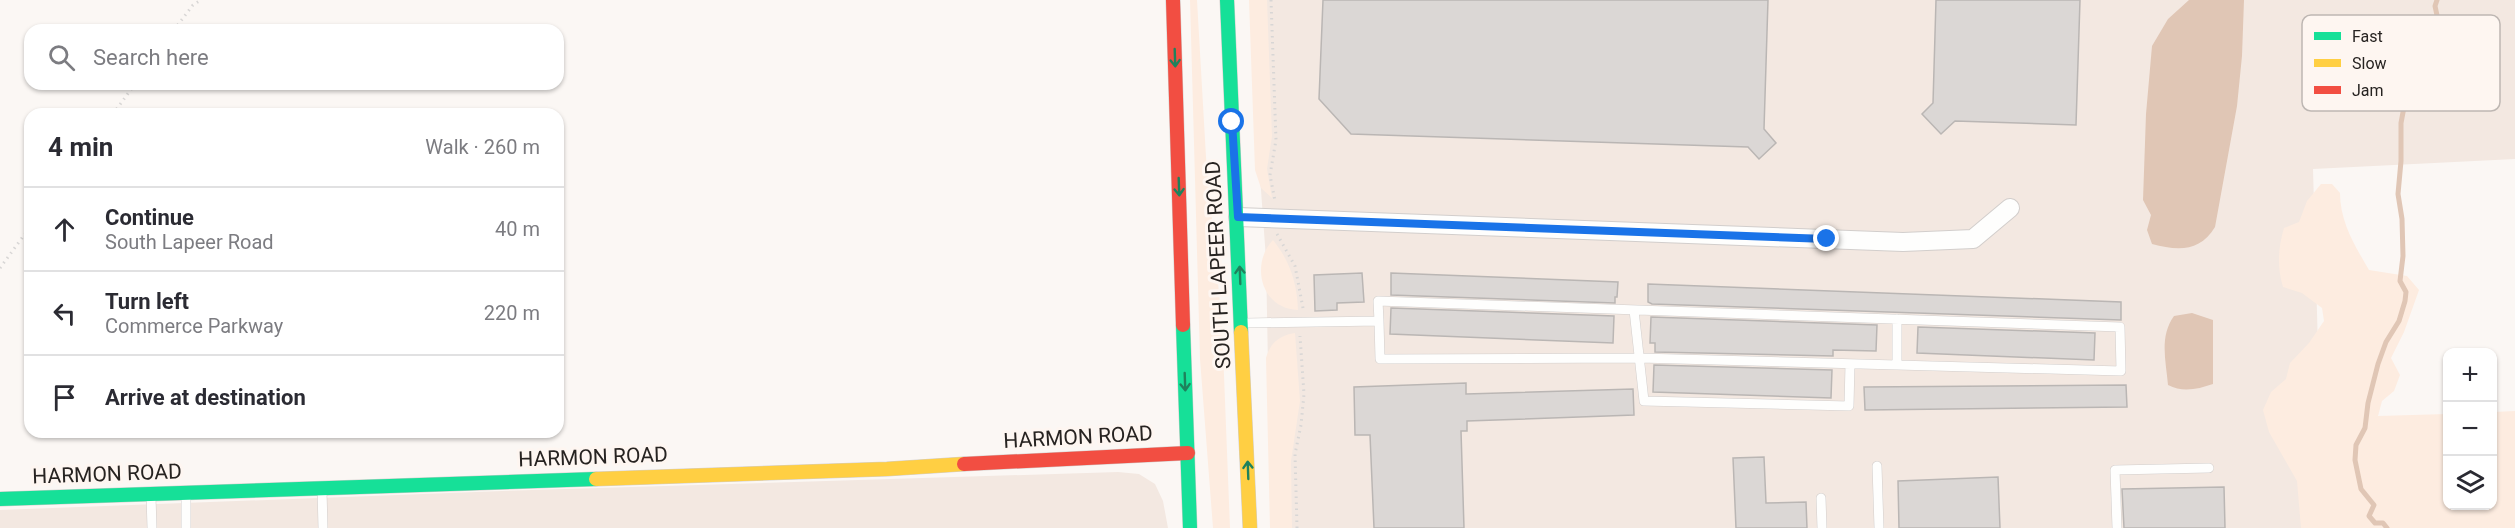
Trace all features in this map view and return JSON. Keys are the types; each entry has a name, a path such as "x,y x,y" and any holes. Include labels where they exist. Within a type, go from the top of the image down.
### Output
{"street":[{"name":"SOUTH LAPEER ROAD","path":"1173,0 1190,528"},
{"name":"SOUTH LAPEER ROAD","path":"1227,0 1250,528"},
{"path":"1238,217 1904,242 1973,239 2010,208"},
{"name":"HARMON ROAD","path":"0,499 887,469 1072,457 1188,453"}],"lane":[{"path":"1378,301 1634,310 1897,319 2120,327 2121,371 1640,358 1380,359 1378,301"},
{"path":"1634,310 1644,400 1849,406 1850,364"},
{"path":"1897,319 1897,365"},
{"path":"1242,323 1379,321"},
{"path":"1877,466 1879,528"},
{"path":"2117,528 2115,470 2209,468"},
{"path":"322,487 323,528"},
{"path":"186,492 186,528"},
{"path":"151,494 152,528"},
{"path":"1821,498 1822,528"}],"path":[{"path":"179,24 193,5 201,0"},
{"path":"1271,0 1276,140 1270,175 1275,200"},
{"path":"117,108 131,90"},
{"path":"0,268 24,235"},
{"path":"1277,238 1295,266 1303,311"},
{"path":"1296,528 1294,454 1301,425 1304,394 1300,332"}],"shaded area":[{"path":"1190,0 1197,0 1206,157 1222,324 1230,528 1213,528 1200,359"},
{"path":"1249,0 1267,0 1272,136 1267,169 1272,198 1261,188 1255,170"},
{"path":"1251,0 2515,0 2515,159 2313,169 2323,528 1271,528 1266,259 1253,80"},
{"path":"2189,0 2244,0 2242,56 2237,106 2215,227 2209,235 2195,245 2188,248 2171,248 2152,244 2147,230 2151,215 2143,200 2146,114 2152,46 2168,19"},
{"path":"2321,184 2332,184 2340,193 2345,224 2369,270 2407,276 2419,290 2404,332 2391,358 2400,375 2394,391 2382,401 2378,416 2443,414 2443,510 2497,510 2497,412 2515,411 2515,528 2301,528 2297,481 2269,432 2263,410 2271,392 2286,379 2290,363 2309,343 2324,321 2322,308 2302,293 2283,287 2281,280 2279,250 2284,228 2299,222 2307,201"},
{"path":"1273,240 1284,256 1291,273 1298,310 1285,308 1275,302 1263,284 1262,261"},
{"path":"2192,313 2213,320 2213,384 2185,390 2168,385 2165,341 2166,332 2174,316"},
{"path":"1295,333 1300,401 1291,461 1292,528 1270,528 1266,358 1276,341"},
{"path":"1118,472 1139,474 1155,484 1163,501 1168,528 0,528 0,510 502,491"}],"building":[{"path":"1323,0 1768,0 1764,129 1776,143 1759,159 1748,147 1351,134 1319,99"},
{"path":"1936,0 2080,0 2076,125 1955,121 1941,134 1922,114 1933,103"},
{"path":"1362,273 1364,302 1337,303 1337,310 1315,311 1314,275"},
{"path":"1391,273 1618,282 1617,297 1615,297 1615,303 1391,295"},
{"path":"1648,284 2121,302 2121,320 1652,304 1648,302"},
{"path":"1391,308 1614,316 1613,343 1390,334"},
{"path":"1651,317 1877,325 1876,351 1833,350 1833,356 1655,352 1655,343 1650,343"},
{"path":"1918,327 2095,333 2094,360 1917,353"},
{"path":"1654,365 1832,370 1831,398 1653,392"},
{"path":"1466,383 1466,394 1633,389 1634,415 1467,421 1467,431 1461,431 1464,528 1374,528 1370,435 1355,435 1354,387"},
{"path":"2126,385 2127,407 1865,410 1864,387"},
{"path":"1764,457 1766,503 1806,502 1807,528 1736,528 1733,458"},
{"path":"1998,477 2000,528 1899,528 1898,481"},
{"path":"2224,487 2225,528 2124,528 2122,489"}],"waterway":[{"path":"2437,0 2435,6 2437,15"},
{"path":"2387,528 2383,523 2375,523 2369,516 2374,505 2361,489 2355,460 2356,445 2365,428 2368,403 2378,364 2386,342 2399,321 2405,301 2406,292 2400,281 2403,256 2402,219 2398,194 2403,111"}],"traffic: fast":[{"path":"1227,0 1241,332"},
{"path":"1183,325 1190,528"},
{"path":"0,499 596,479"}],"traffic: slow":[{"path":"1241,332 1250,528"},
{"path":"596,479 887,469 964,464"}],"traffic: jam":[{"path":"1173,0 1183,325"},
{"path":"964,464 1188,453"}],"route":[{"path":"1232,122 1238,217 1827,239"}]}
